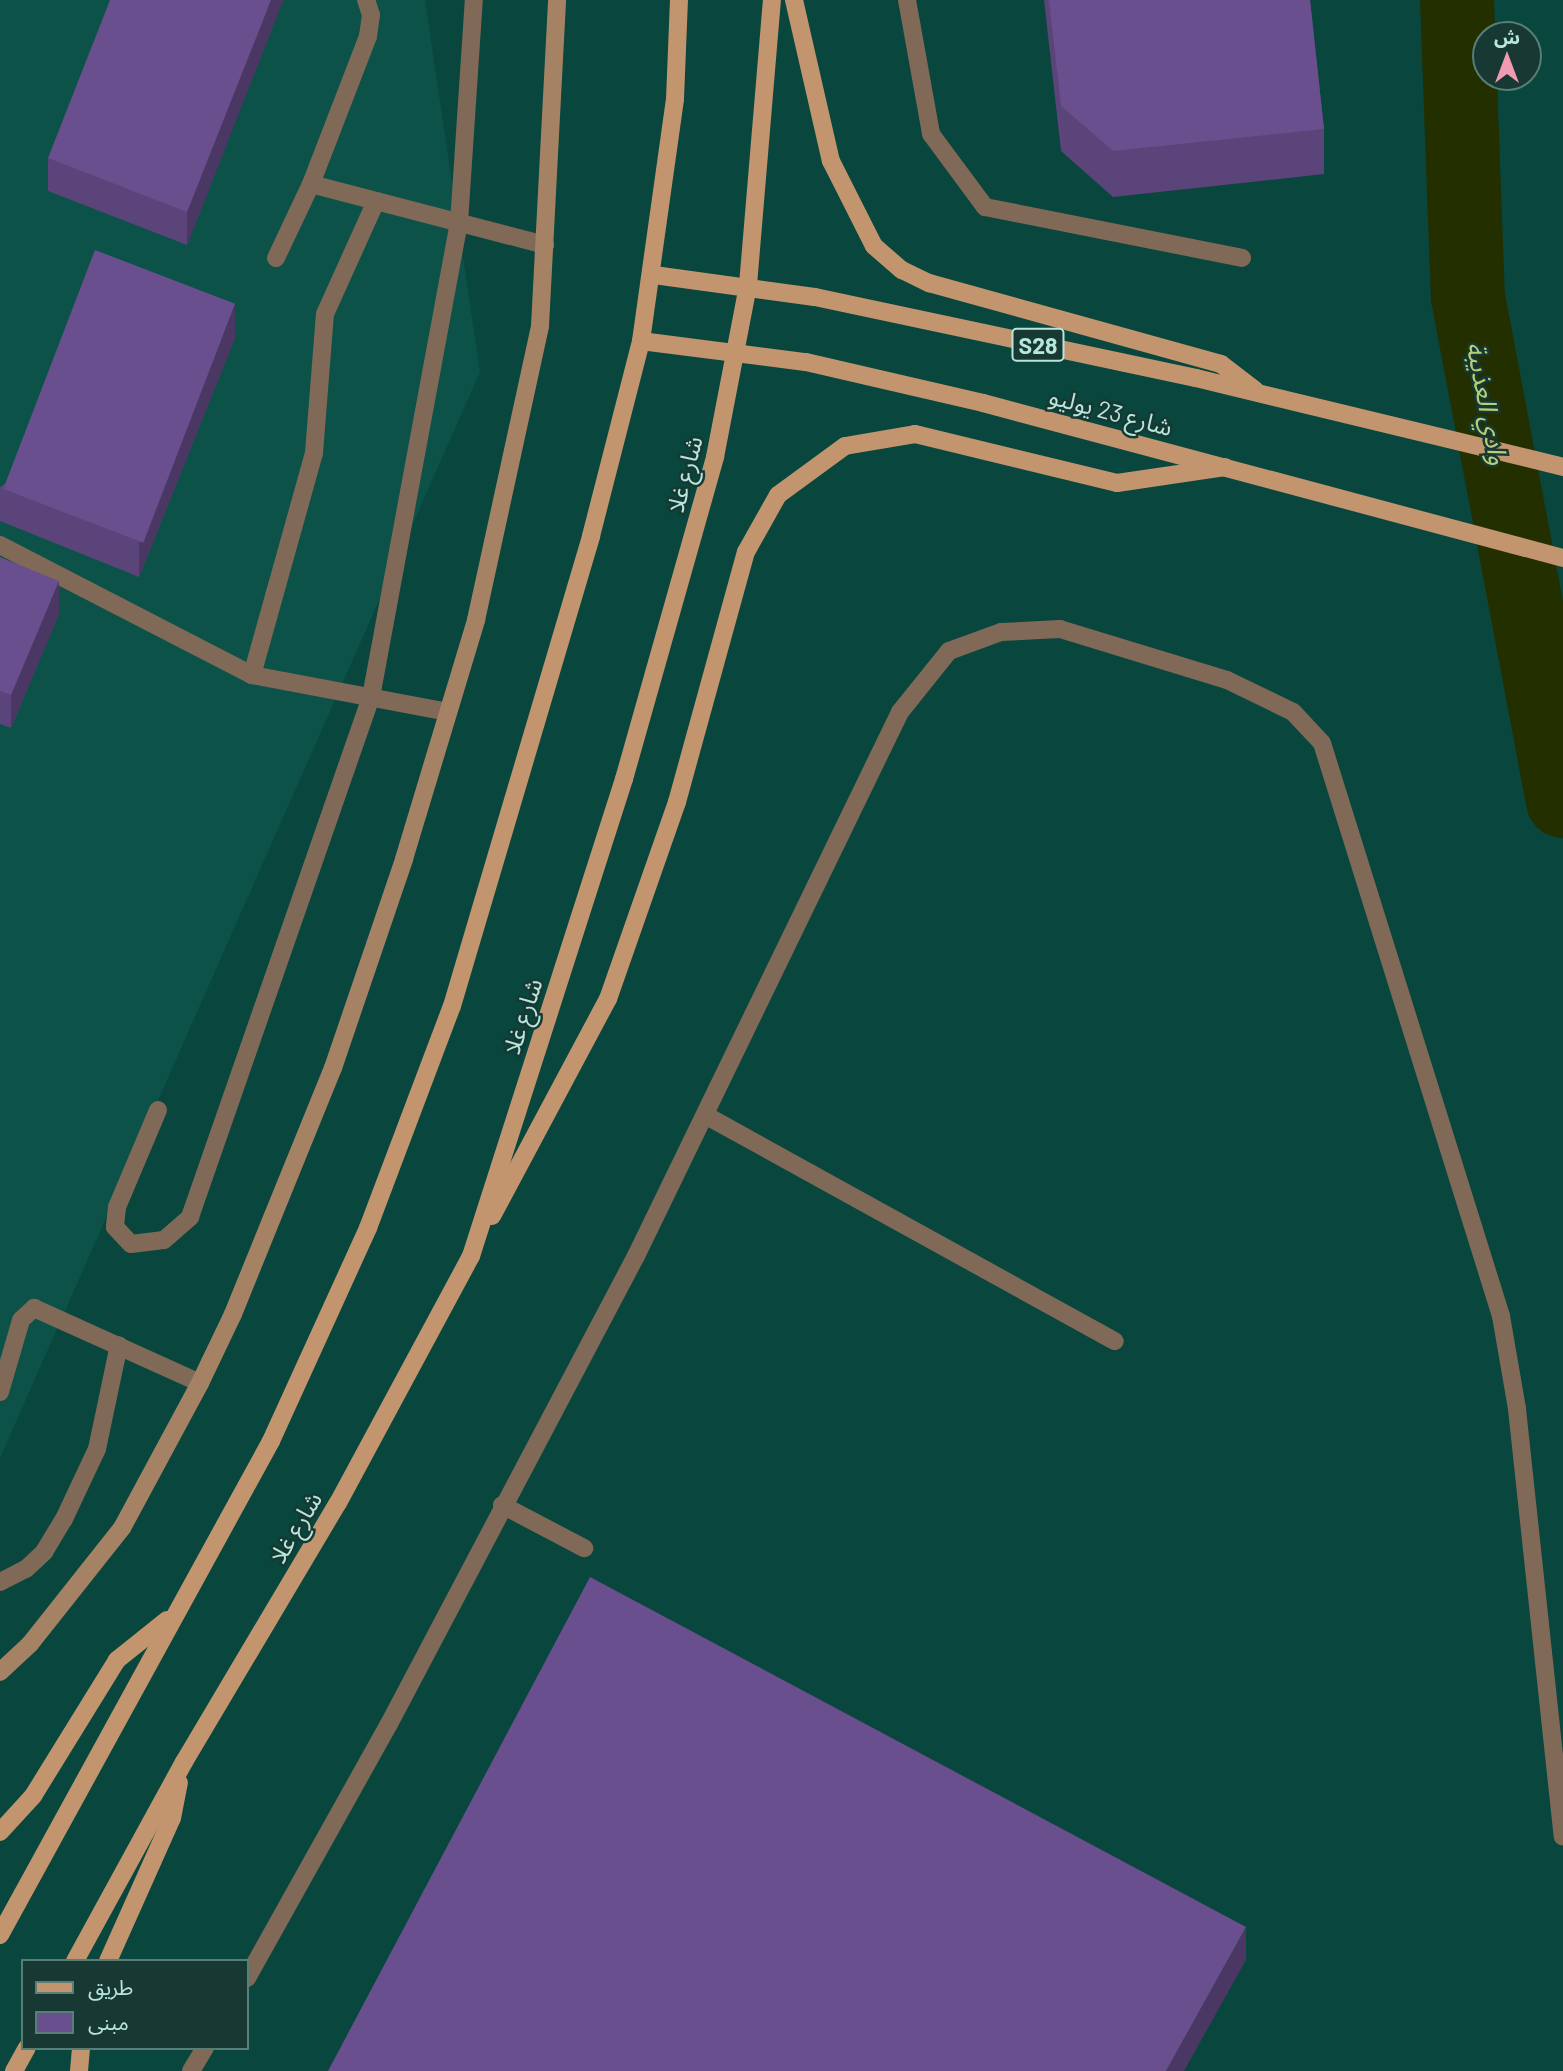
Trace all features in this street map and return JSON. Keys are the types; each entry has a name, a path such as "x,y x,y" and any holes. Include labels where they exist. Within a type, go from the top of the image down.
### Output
{"main road":[{"path":"0,1935 271,1441 368,1228 452,1006 592,536 640,341 654,275 675,99 679,0"},
{"name":"شارع غلا","path":"76,1959 184,1762 338,1503 471,1256 624,779 715,457 748,285 772,0"},
{"path":"794,0 831,161 874,246 902,270 929,283 1221,363 1260,394"},
{"name":"شارع 23 يوليو","path":"654,275 748,285 1260,394 1563,467"},
{"name":"شارع 23 يوليو","path":"640,341 807,362 956,397 1563,558"},
{"path":"471,1256 608,999 677,802 746,552 778,495 845,446 915,434 1117,483 1226,467"},
{"path":"0,1832 33,1796 117,1660 175,1613"},
{"path":"109,1959 172,1818 184,1762"},
{"path":"14,2071 26,2050"},
{"path":"80,2071 81,2050"}],"street":[{"path":"0,1671 30,1643 122,1528 233,1314 333,1068 449,712 476,620 540,326 557,0"}],"lane":[{"path":"276,258 311,184 368,36 371,15 366,0"},
{"path":"158,1110 117,1206 115,1227 131,1244 164,1240 190,1217 371,697 459,223 474,0"},
{"path":"906,0 931,134 985,207 1242,258"},
{"path":"311,184 545,245"},
{"path":"252,675 314,453 325,314 376,201"},
{"path":"0,545 252,675 449,712"},
{"path":"248,1976 389,1724 502,1505 636,1256 900,712 949,652 1001,632 1060,629 1227,680 1293,712 1322,743 1340,790 1502,1316 1517,1409 1563,1837"},
{"path":"705,1115 1115,1341"},
{"path":"0,1392 26,1312 43,1310 200,1382"},
{"path":"0,1582 26,1569 44,1552 64,1519 97,1449 119,1345"},
{"path":"502,1505 584,1548"},
{"path":"191,2071 204,2050"}],"shaded area":[{"path":"0,0 425,0 480,372 0,1458"}],"building":[{"path":"110,0 271,0 187,212 48,158"},
{"path":"1049,0 1310,0 1324,129 1113,151 1061,106"},
{"path":"95,250 235,304 143,543 3,489"},
{"path":"0,557 59,581 11,695 0,691"},
{"path":"590,1577 1246,1927 1166,2071 328,2071"}],"waterway":[{"name":"وادي العذيبة","path":"1457,0 1468,297 1563,801"}]}
